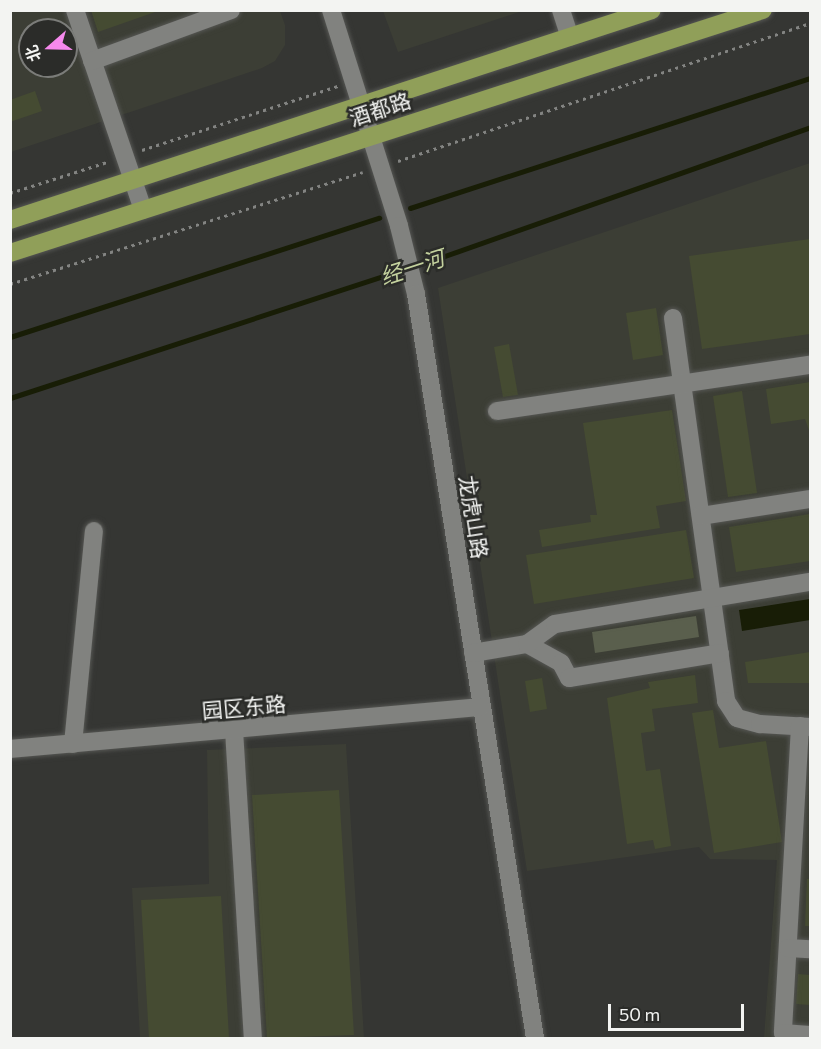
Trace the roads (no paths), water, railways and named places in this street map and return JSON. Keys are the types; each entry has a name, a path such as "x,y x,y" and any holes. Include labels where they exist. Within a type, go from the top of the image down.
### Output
{"main road":[{"name":"酒都路","path":"10,220 570,37 629,14 652,10"},
{"name":"酒都路","path":"10,253 763,10"}],"street":[{"path":"75,10 143,210"},
{"path":"92,61 190,17 231,10"},
{"name":"龙虎山路","path":"331,10 399,226 416,294 535,1038"},
{"path":"561,10 570,37"},
{"path":"673,318 726,701 737,718 805,727 783,1033 810,1035"},
{"path":"497,411 810,365"},
{"path":"701,516 810,499"},
{"path":"73,744 94,531"},
{"path":"472,653 527,644 555,624 810,582"},
{"path":"527,644 561,663 568,678 720,653"},
{"name":"园区东路","path":"10,749 481,707"},
{"path":"234,730 253,1038"},
{"path":"788,948 810,949"}],"waterway":[{"name":"经一河","path":"410,208 810,78"},
{"name":"经一河","path":"10,398 439,258 810,127"},
{"name":"经一河","path":"10,337 379,218"}]}
